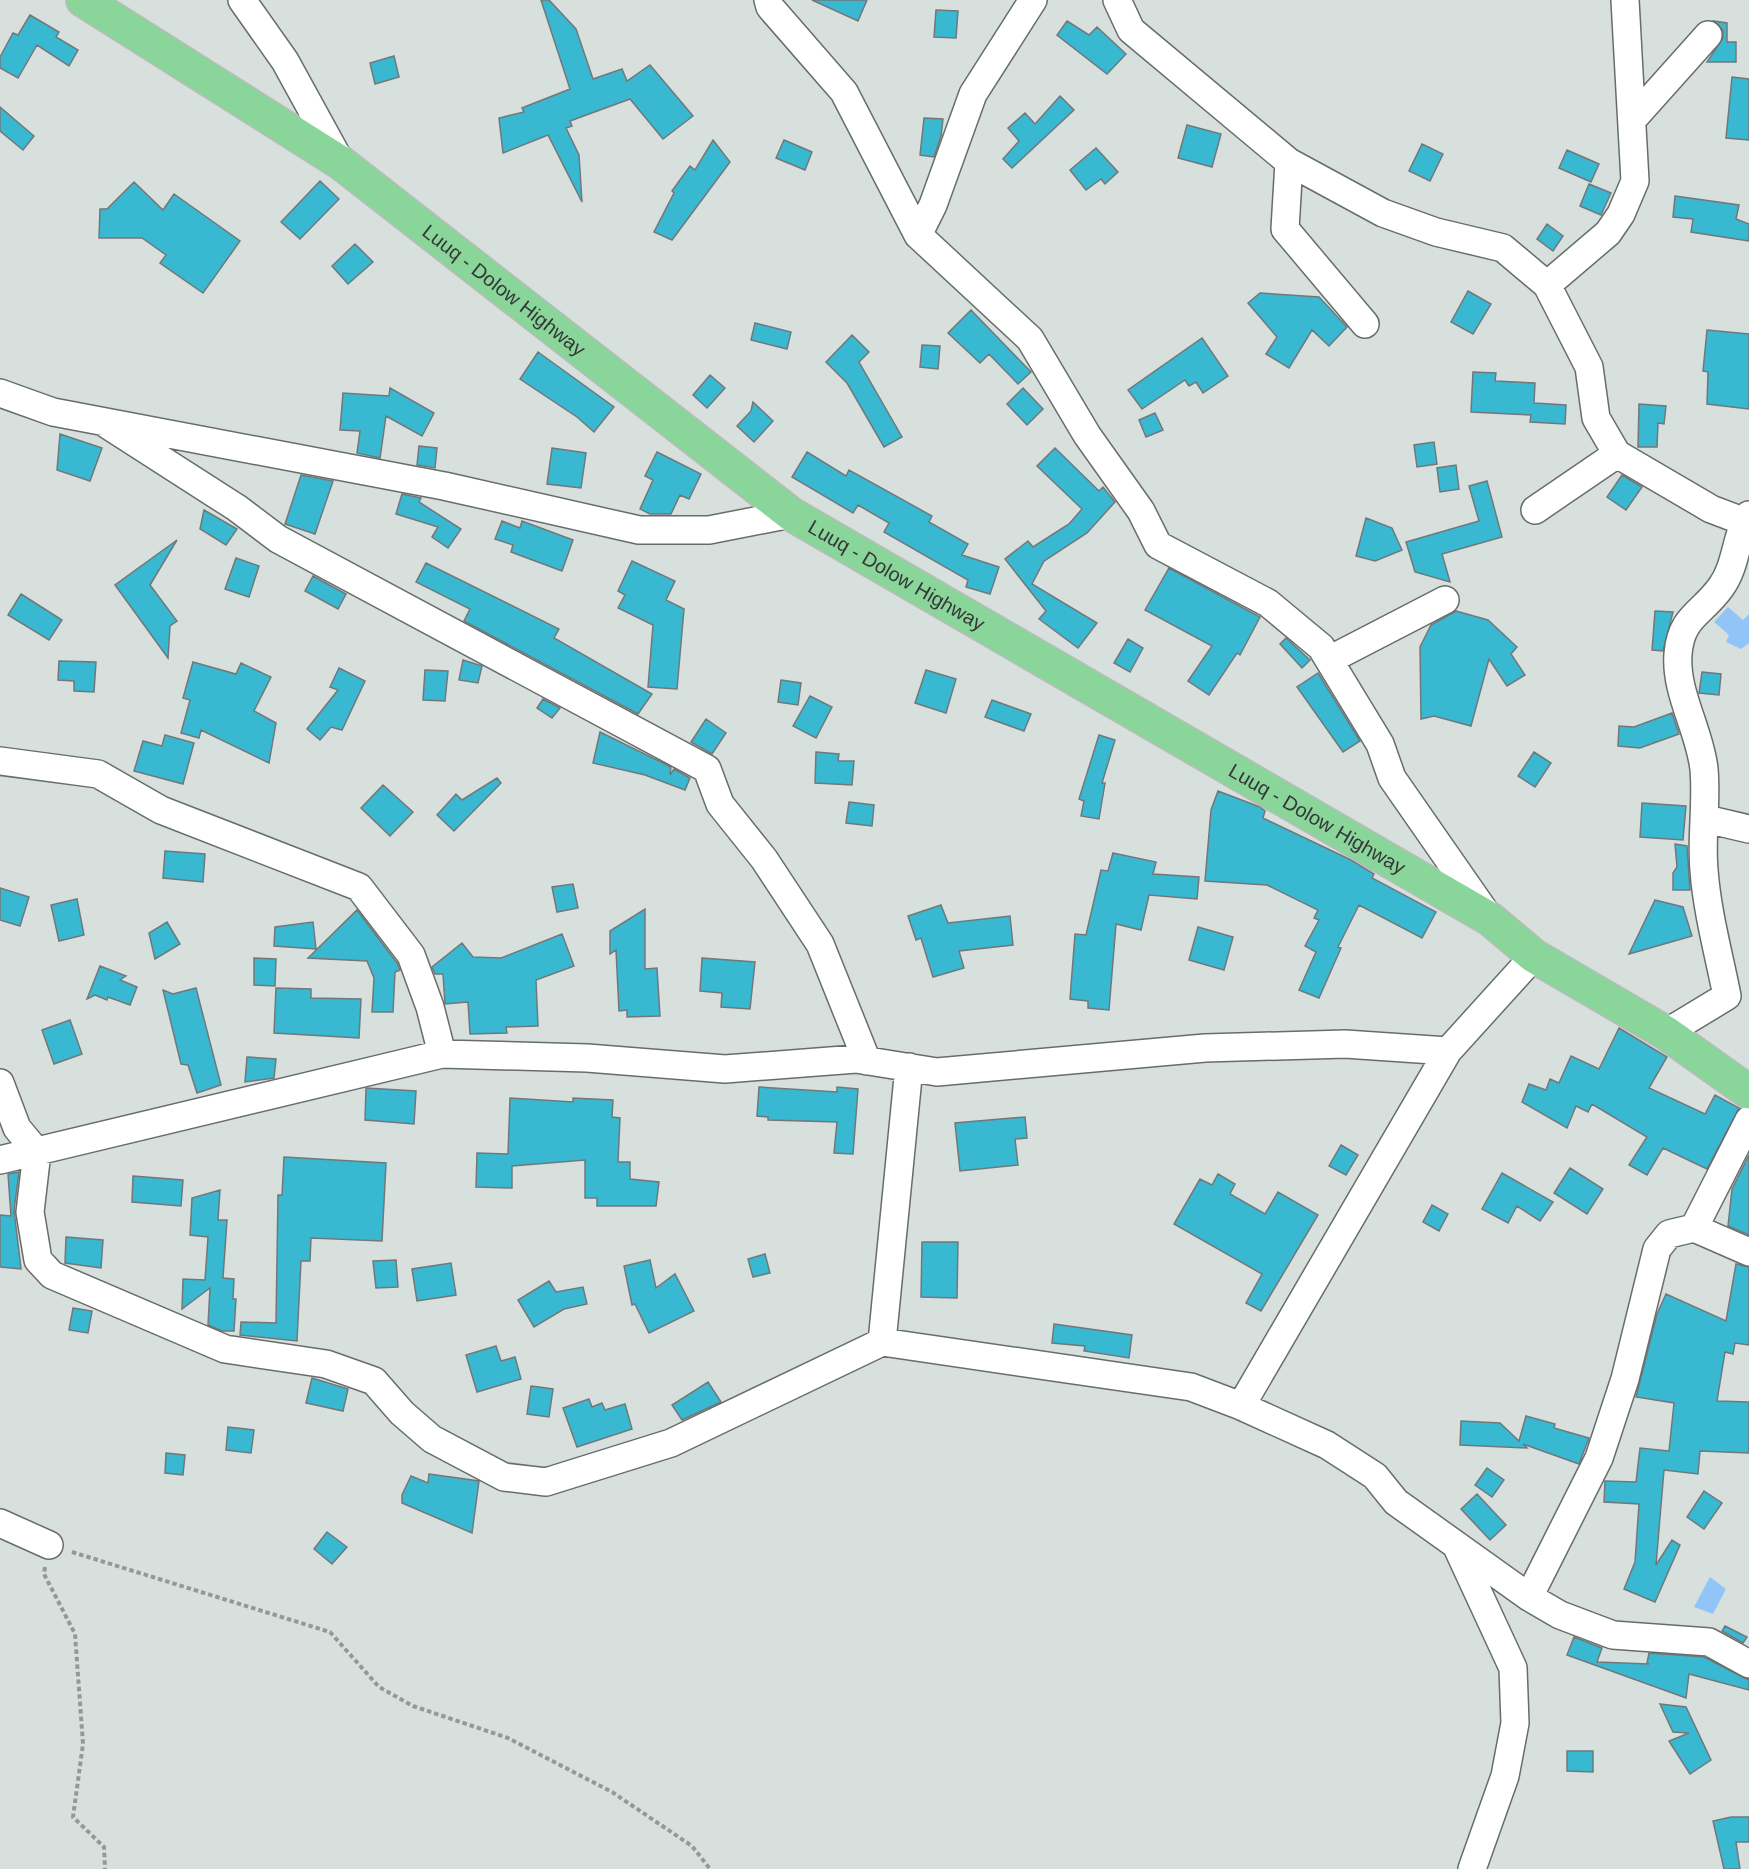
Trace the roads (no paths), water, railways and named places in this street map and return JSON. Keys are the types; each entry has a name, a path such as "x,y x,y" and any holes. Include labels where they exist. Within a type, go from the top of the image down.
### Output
{"main road":[{"name":"Luuq - Dolow Highway","path":"83,0 341,163 791,514 1490,919 1533,956 1666,1033 1749,1092"}],"street":[{"path":"242,0 285,61 341,163"},
{"path":"768,0 770,7 844,92 918,235 1030,339 1087,435 1141,511 1158,545 1268,603 1321,647 1380,744 1392,778 1490,919"},
{"path":"918,235 933,205 973,94 1034,0"},
{"path":"1117,0 1131,30 1289,162 1383,213 1436,232 1503,248 1547,285 1589,367 1596,418 1617,454 1712,509 1747,518 1734,564 1721,587 1684,626 1678,654 1679,679 1693,720 1703,768 1706,819 1704,869 1738,997 1666,1033"},
{"path":"1547,285 1608,233 1621,214 1635,181 1624,0"},
{"path":"1632,120 1708,35"},
{"path":"1289,162 1285,229 1365,324"},
{"path":"0,393 53,412 444,486 639,530 709,530 791,514"},
{"path":"103,422 237,508 278,539 707,769 720,804 764,859 820,944 867,1061"},
{"path":"1535,510 1617,454"},
{"path":"1329,660 1445,600"},
{"path":"0,761 98,774 161,810 359,886 411,955 430,1007 442,1054"},
{"path":"1706,819 1749,829"},
{"path":"1241,1406 1448,1051 1533,956"},
{"path":"0,1160 204,1109 442,1054 587,1058 725,1069 856,1059 937,1072 1205,1048 1345,1044 1448,1051"},
{"path":"882,1342 909,1067"},
{"path":"0,1083 18,1128 37,1152 30,1212 38,1260 52,1275 225,1349 326,1364 374,1381 402,1413 432,1439 504,1477 546,1482 671,1443 882,1342 1191,1387 1241,1406 1327,1445 1375,1476 1396,1503 1529,1597 1560,1615 1613,1635 1709,1642 1749,1664"},
{"path":"1694,1228 1749,1120"},
{"path":"1529,1597 1599,1458 1625,1379 1657,1249 1669,1234 1694,1228 1749,1252"},
{"path":"0,1523 49,1545"},
{"path":"1456,1545 1513,1668 1515,1723 1505,1776 1472,1869"}],"water":[{"path":"1728,607 1743,620 1749,614 1749,643 1741,649 1726,642 1729,635 1714,622"},
{"path":"1710,1577 1726,1589 1713,1614 1694,1607"}]}
